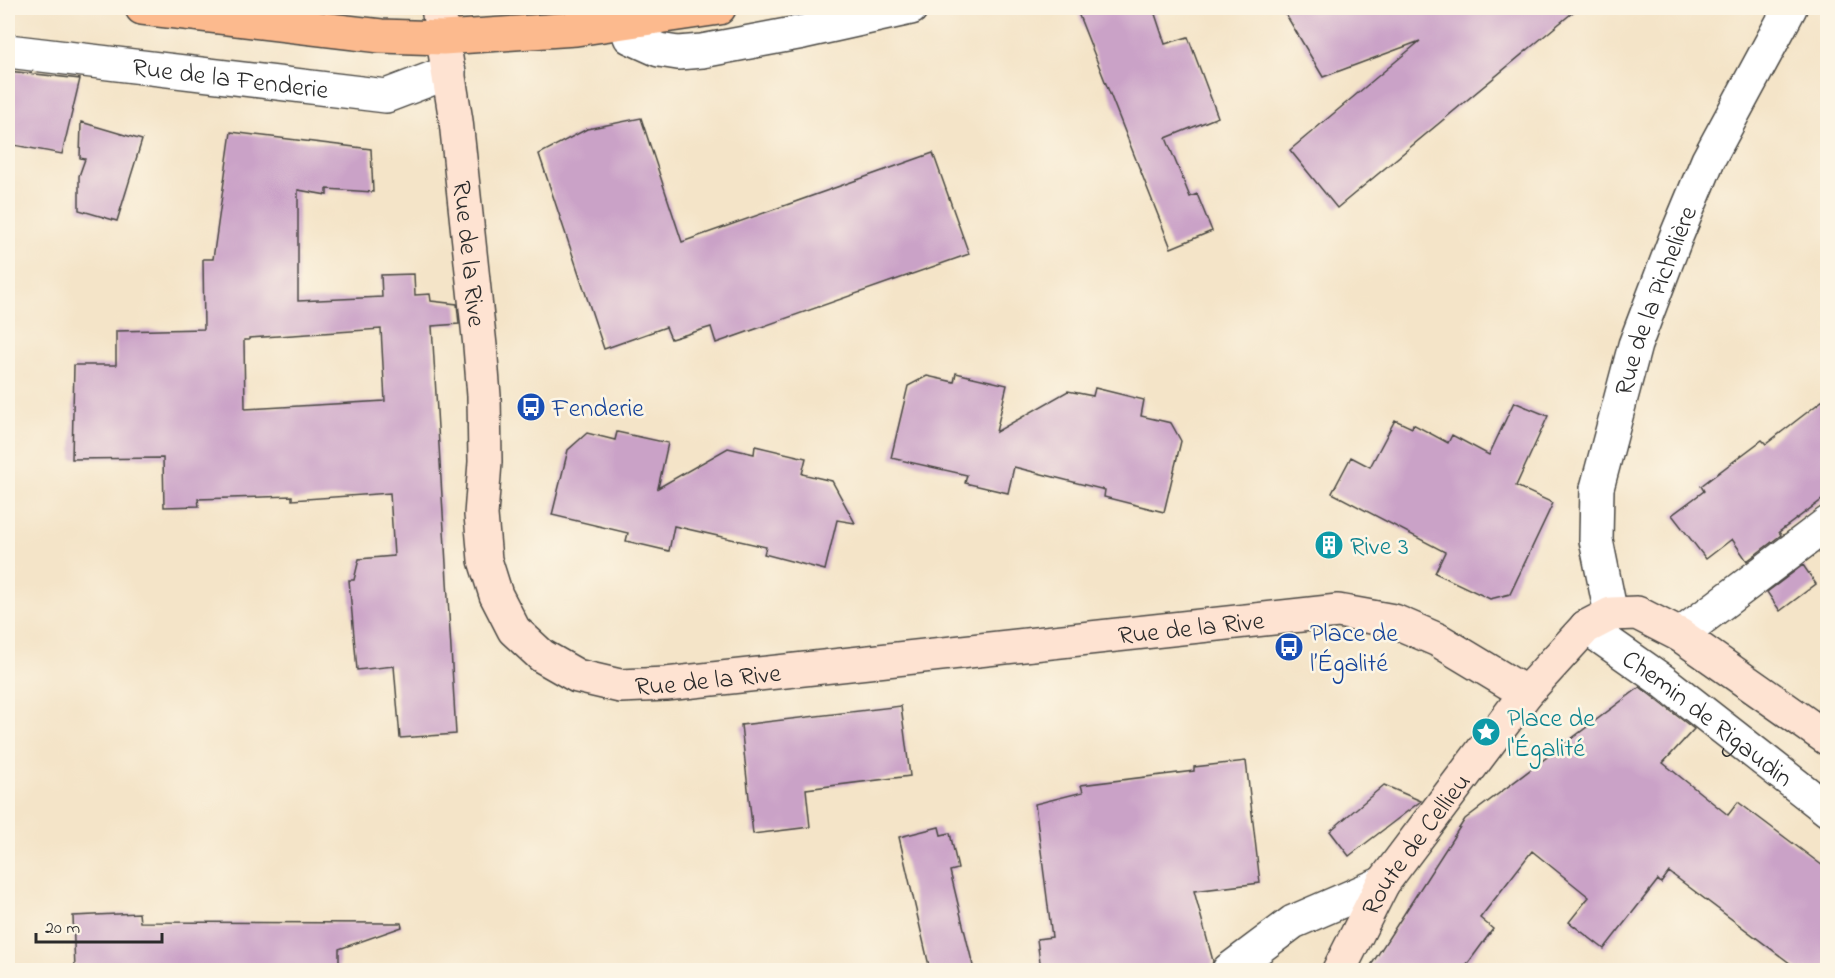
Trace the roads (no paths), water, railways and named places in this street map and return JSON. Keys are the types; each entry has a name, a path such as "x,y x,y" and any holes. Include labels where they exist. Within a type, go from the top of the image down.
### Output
{"main road":[{"path":"142,8 381,36 441,23 576,29 719,8"},
{"name":"Rue de la Rive","path":"441,23 449,72 484,396 485,462 481,515 485,560 496,595 514,630 543,656 577,676 620,686 666,684 1338,611 1394,621 1438,640 1526,693"},
{"path":"1526,693 1611,618 1680,635 1827,739"},
{"name":"Route de Cellieu","path":"1339,970 1383,882 1526,693"}],"street":[{"path":"626,23 630,37 658,50 678,53 702,51 803,32 911,8"},
{"name":"Rue de la Pichelière","path":"1611,618 1596,540 1597,488 1635,345 1708,159 1790,8"},
{"name":"Rue de la Fenderie","path":"8,51 386,96 449,72"},
{"path":"1680,635 1827,523"},
{"name":"Chemin de Rigaudin","path":"1611,618 1663,681 1827,810"},
{"path":"1229,970 1293,922 1383,882"}],"place":[{"name":"Fenderie","path":"531,407"},
{"name":"Rive 3","path":"1329,545"},
{"name":"Place de l’Égalité","path":"1289,647"},
{"name":"Place de l'Égalité","path":"1486,732"}]}
